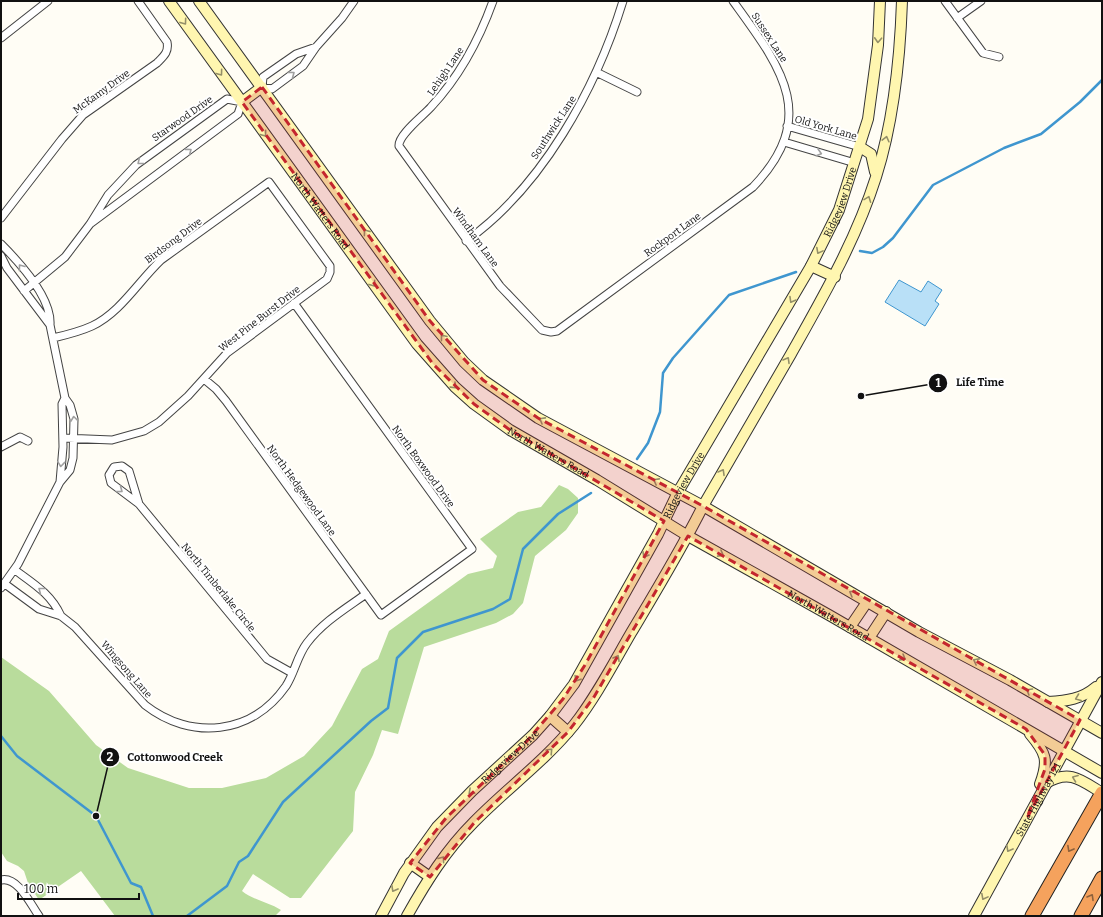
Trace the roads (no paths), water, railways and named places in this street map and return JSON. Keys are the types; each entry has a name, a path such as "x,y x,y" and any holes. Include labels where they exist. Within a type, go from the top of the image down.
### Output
{"highway":[{"path":"1032,916 1102,793"},
{"path":"1081,916 1102,878"}],"main road":[{"name":"North Watters Road","path":"169,1 417,344 454,387 474,404 510,430 688,536 850,627 1102,773"},
{"path":"199,1 430,321 464,362 483,380 538,418 678,492 867,602 1010,680 1102,733"},
{"name":"Ridgeview Drive","path":"381,916 396,886 410,863 446,818 526,742 550,716 586,665 618,603 664,521 678,492 811,266 839,210 868,119 878,45 880,1"},
{"path":"408,916 430,877 448,851 474,822 542,760 568,732 594,697 688,536 703,506 835,277 860,221 876,177 897,88 902,1"},
{"path":"242,102 262,87"},
{"path":"860,147 871,154 876,177"},
{"path":"811,266 835,277"},
{"path":"850,627 867,602"},
{"path":"869,638 886,612"},
{"path":"1048,702 1072,700 1088,694 1102,681"},
{"name":"State Highway 121","path":"974,916 1102,681"},
{"path":"550,716 568,732"},
{"path":"1026,729 1040,746 1045,755 1045,769 1027,818"},
{"path":"1046,783 1055,778 1068,775 1102,793"},
{"path":"410,863 430,877"}],"street":[{"path":"1,38 48,1"},
{"name":"McKamy Drive","path":"1,218 62,139 83,115 157,63 165,55 168,46 167,42 138,1"},
{"path":"316,47 296,54 263,78 262,87 272,89 303,66 316,47 337,24 354,1"},
{"name":"Lehigh Lane","path":"398,142 402,136 433,106 463,66 483,26 493,1"},
{"name":"Southwick Lane","path":"466,241 480,232 534,174 567,128 596,72 623,1"},
{"name":"Sussex Lane","path":"734,1 768,49 782,76 788,103 786,134"},
{"path":"945,1 983,53 999,57"},
{"path":"957,18 981,1"},
{"path":"596,72 637,92"},
{"name":"Starwood Drive","path":"24,291 65,257 90,224 108,195 136,165 227,99 242,102 238,114 90,224"},
{"name":"Old York Lane","path":"787,126 860,147"},
{"name":"Rockport Lane","path":"551,332 557,331 753,187 770,167 784,142 786,134"},
{"name":"Windham Lane","path":"398,142 400,150 466,241 515,304 542,330 551,332"},
{"path":"784,142 855,163"},
{"name":"West Pine Burst Drive","path":"63,438 112,440 144,431 173,411 227,353 327,279 330,272 330,266 269,182"},
{"name":"Birdsong Drive","path":"53,338 78,332 104,319 114,311 142,278 161,260 269,182"},
{"path":"1,244 18,262 34,283 48,306 51,318 50,325 65,398 73,411 74,439 74,449 70,470 60,482 15,570 3,586"},
{"path":"1,256 7,268 50,325"},
{"name":"North Boxwood Drive","path":"294,303 472,549 381,615"},
{"name":"North Hedgewood Lane","path":"204,379 216,389 226,401 381,615"},
{"path":"60,482 63,438 62,404 65,398"},
{"path":"1,447 20,436 28,441"},
{"name":"North Timberlake Circle","path":"139,504 129,471 122,466 114,467 109,475 112,483 139,504 267,659 292,673"},
{"name":"Wingsong Lane","path":"15,570 50,597 55,603 61,616 87,639 145,705 164,718 187,726 203,728 226,726 253,716 276,698 292,673 298,657 317,631 366,594"},
{"name":"Wingsong Lane","path":"3,586 39,609 61,616"},
{"path":"4,880 16,884 39,916"}],"water":[{"path":"899,280 921,292 928,281 942,290 935,301 939,304 925,326 885,302"}],"waterway":[{"path":"860,251 872,253 883,247 893,238 933,185 1004,148 1041,134 1080,102 1102,80"},
{"path":"637,459 648,443 660,412 663,373 673,358 729,295 796,272"},
{"path":"187,916 227,886 239,862 248,856 283,802 371,721 388,708 397,658 423,632 493,609 510,599 523,549 558,514 591,493"},
{"path":"1,736 17,756 96,816 131,883 141,887 153,916"}],"place":[{"name":"Life Time","path":"861,396"},
{"name":"Cottonwood Creek","path":"96,816"}]}
